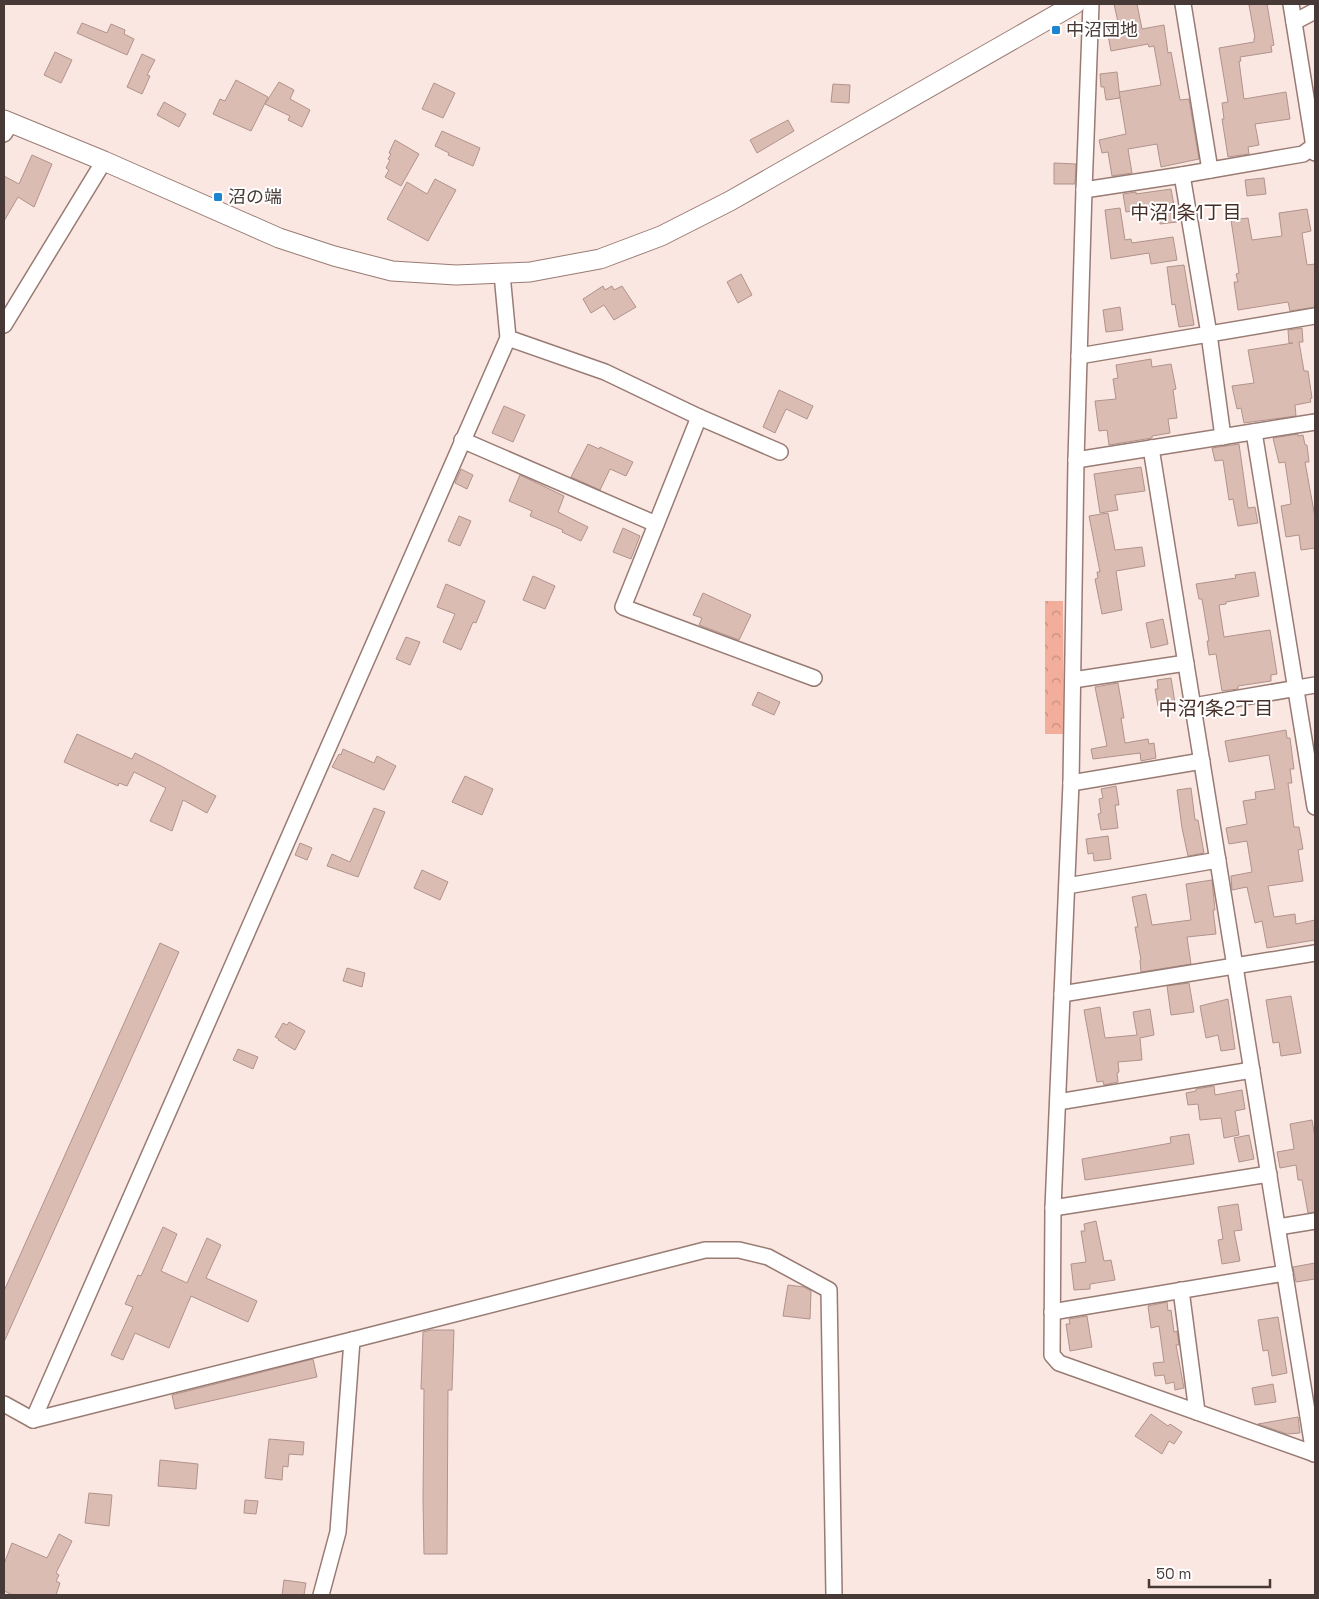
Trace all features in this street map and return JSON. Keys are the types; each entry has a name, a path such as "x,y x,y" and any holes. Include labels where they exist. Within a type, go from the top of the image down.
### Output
{"street":[{"path":"6,126 104,161 279,238 334,256 392,271 456,275 530,272 600,259 661,236 730,201 1075,4"},
{"path":"1091,4 1076,460 1071,783 1054,1208 1052,1355 1059,1363 1315,1454 1151,448"},
{"path":"1183,4 1210,170"},
{"path":"1084,190 1303,154 1315,148 1291,4"},
{"path":"1294,22 1315,12"},
{"path":"4,325 104,161"},
{"path":"1182,175 1224,437"},
{"path":"33,1420 508,338 502,274"},
{"path":"1079,356 1315,316"},
{"path":"508,338 605,372 699,417 780,452"},
{"path":"699,417 623,607 814,678"},
{"path":"1076,460 1315,422"},
{"path":"1254,432 1315,807"},
{"path":"462,440 656,524"},
{"path":"1073,680 1186,663"},
{"path":"1193,706 1315,685"},
{"path":"1071,783 1202,761"},
{"path":"1067,886 1218,860"},
{"path":"1062,994 1315,953"},
{"path":"1058,1102 1252,1070"},
{"path":"1054,1208 1269,1174"},
{"path":"1278,1227 1315,1221"},
{"path":"4,1404 33,1420 705,1250 739,1250 768,1257 829,1290 834,1595"},
{"path":"1052,1312 1285,1273"},
{"path":"1181,1290 1197,1412"},
{"path":"321,1595 338,1532 352,1340"}],"green space":[{"path":"1045,601 1063,601 1064,734 1045,734"}],"building":[{"path":"1114,4 1137,4 1142,29 1164,25 1168,53 1171,52 1180,100 1189,99 1199,159 1161,167 1157,144 1128,149 1132,173 1112,176 1108,152 1102,153 1099,140 1126,134 1119,92 1161,85 1154,46 1149,47 1148,44 1111,51 1106,24 1118,22"},
{"path":"1267,4 1274,45 1271,46 1272,52 1240,57 1244,99 1286,92 1290,119 1255,124 1259,145 1248,147 1249,154 1228,157 1222,119 1224,119 1222,103 1228,102 1219,48 1254,42 1255,38 1249,5"},
{"path":"82,23 107,33 111,24 125,30 124,34 134,39 127,55 77,33"},
{"path":"55,52 72,60 61,83 44,75"},
{"path":"142,54 155,60 147,75 150,76 142,94 127,87"},
{"path":"1117,72 1120,98 1106,100 1104,87 1101,87 1100,74"},
{"path":"236,80 268,97 251,131 213,114 220,99 225,101"},
{"path":"279,82 294,90 290,99 310,110 302,127 288,120 290,116 265,104"},
{"path":"434,83 455,93 443,118 422,109"},
{"path":"833,84 850,85 849,103 831,102"},
{"path":"164,102 186,114 179,127 157,115"},
{"path":"788,120 794,131 757,153 750,140"},
{"path":"442,131 480,148 473,166 448,155 449,153 435,146"},
{"path":"395,140 419,154 401,186 385,177 389,170 386,168 390,160 388,159 391,154 389,153"},
{"path":"32,155 52,164 34,207 18,197 4,221 4,176 19,184"},
{"path":"1054,163 1076,164 1075,184 1054,184"},
{"path":"1264,178 1266,194 1247,196 1245,180"},
{"path":"435,179 456,190 428,241 387,219 407,182 427,194"},
{"path":"1171,189 1177,222 1160,224 1158,208 1154,209 1154,207 1126,212 1123,194"},
{"path":"1120,208 1125,240 1131,239 1132,243 1173,237 1177,260 1151,264 1149,253 1111,259 1105,210"},
{"path":"1307,209 1311,231 1302,233 1307,265 1315,264 1315,307 1290,311 1288,302 1238,310 1234,282 1238,282 1236,274 1239,273 1231,220 1248,218 1252,240 1282,236 1279,213"},
{"path":"1184,265 1194,325 1179,327 1175,304 1172,305 1167,267"},
{"path":"741,274 752,295 738,303 727,282"},
{"path":"603,286 605,290 612,286 614,290 622,286 636,307 614,320 604,305 591,313 583,299"},
{"path":"1120,307 1123,330 1106,332 1103,310"},
{"path":"1302,328 1303,342 1299,342 1304,371 1308,371 1311,402 1295,405 1296,416 1244,423 1241,408 1237,409 1232,386 1254,383 1248,350 1293,343 1289,343 1288,330"},
{"path":"1151,359 1152,367 1171,364 1176,389 1173,390 1177,418 1168,419 1170,433 1109,445 1107,430 1099,431 1095,401 1116,399 1113,379 1118,378 1116,365"},
{"path":"779,390 813,406 807,419 786,409 775,433 763,427"},
{"path":"504,406 525,415 513,442 492,433"},
{"path":"1298,434 1298,436 1303,435 1305,445 1307,445 1309,462 1305,462 1315,517 1315,548 1301,550 1299,535 1286,537 1281,506 1291,504 1290,495 1285,462 1279,463 1273,438"},
{"path":"588,444 599,449 600,447 633,462 626,476 610,469 600,490 571,477"},
{"path":"1239,444 1248,508 1255,507 1258,523 1238,526 1233,499 1229,500 1223,460 1215,461 1212,448"},
{"path":"1141,467 1145,491 1115,495 1118,510 1100,513 1094,474"},
{"path":"461,469 473,475 467,489 455,483"},
{"path":"520,475 564,496 558,512 588,527 581,541 562,532 563,530 530,516 532,511 509,501"},
{"path":"1108,513 1115,550 1142,547 1145,566 1116,571 1122,610 1102,614 1095,579 1098,578 1097,572 1100,572 1089,516"},
{"path":"459,516 471,521 460,546 448,541"},
{"path":"623,528 640,536 631,559 613,552"},
{"path":"1255,572 1259,596 1219,605 1224,637 1270,630 1277,674 1271,675 1271,681 1238,686 1238,689 1222,691 1216,654 1209,655 1207,641 1209,641 1202,599 1199,599 1196,584 1236,578 1235,575"},
{"path":"533,576 555,586 545,609 523,600"},
{"path":"446,584 485,601 476,623 473,622 461,650 443,642 455,614 437,607"},
{"path":"703,593 751,615 739,640 699,625 702,618 693,615"},
{"path":"1163,619 1168,644 1151,648 1146,623"},
{"path":"406,637 420,642 410,665 396,659"},
{"path":"1171,678 1175,703 1158,706 1155,689 1158,689 1157,680"},
{"path":"1118,683 1124,718 1121,718 1125,743 1148,739 1149,744 1154,743 1156,758 1141,761 1140,753 1093,759 1091,749 1107,746 1095,687"},
{"path":"758,692 780,702 774,715 752,705"},
{"path":"1286,730 1287,738 1290,738 1294,769 1290,769 1292,783 1288,783 1294,827 1299,827 1303,849 1298,850 1303,881 1268,886 1274,917 1295,914 1296,924 1315,920 1315,940 1267,948 1262,921 1255,923 1247,887 1232,890 1231,876 1252,872 1247,841 1229,844 1226,828 1247,824 1243,801 1256,799 1255,792 1275,789 1269,755 1229,762 1225,741"},
{"path":"77,734 132,759 135,753 216,796 207,813 183,800 172,831 150,821 166,788 134,772 127,786 119,783 118,786 64,762"},
{"path":"343,749 374,763 377,756 396,766 384,790 332,767"},
{"path":"465,776 493,789 482,815 452,802"},
{"path":"1116,786 1119,805 1115,805 1118,828 1101,830 1098,814 1101,813 1099,799 1103,798 1101,789"},
{"path":"1191,788 1195,820 1198,820 1204,853 1188,856 1177,790"},
{"path":"374,808 385,812 358,877 327,866 332,854 350,862"},
{"path":"1108,836 1111,859 1094,861 1093,853 1088,854 1086,839"},
{"path":"300,843 312,848 307,860 295,855"},
{"path":"422,870 448,882 440,900 414,888"},
{"path":"1212,880 1216,934 1187,937 1191,964 1141,972 1141,960 1135,927 1138,927 1132,897 1146,894 1152,925 1191,920 1186,884"},
{"path":"160,943 179,952 4,1342 4,1291"},
{"path":"347,968 365,973 362,987 343,981"},
{"path":"1189,983 1194,1012 1171,1015 1167,986"},
{"path":"1291,996 1301,1053 1281,1056 1279,1042 1273,1043 1266,1000"},
{"path":"1228,999 1235,1049 1221,1051 1218,1035 1206,1038 1200,1006"},
{"path":"1100,1007 1105,1038 1137,1035 1133,1012 1150,1009 1154,1035 1140,1038 1142,1060 1118,1062 1118,1082 1104,1085 1103,1081 1097,1082 1084,1010"},
{"path":"289,1022 305,1031 295,1050 275,1037 283,1023 287,1025"},
{"path":"238,1049 258,1057 253,1069 233,1060"},
{"path":"1214,1086 1215,1095 1242,1090 1245,1109 1235,1111 1239,1135 1224,1138 1221,1118 1200,1120 1198,1104 1188,1105 1186,1093"},
{"path":"1312,1120 1315,1137 1315,1212 1308,1213 1302,1180 1298,1180 1296,1165 1280,1168 1277,1152 1294,1149 1290,1124"},
{"path":"1189,1134 1194,1164 1085,1180 1082,1159 1171,1143 1170,1137"},
{"path":"1249,1135 1254,1159 1239,1162 1234,1138"},
{"path":"1238,1204 1242,1230 1234,1231 1240,1261 1222,1264 1218,1240 1223,1239 1218,1207"},
{"path":"1096,1221 1104,1261 1111,1260 1115,1280 1090,1284 1090,1289 1074,1290 1071,1264 1086,1262 1081,1231 1085,1231 1084,1224"},
{"path":"163,1227 177,1234 161,1271 187,1283 207,1238 221,1245 206,1278 257,1301 248,1322 191,1296 169,1348 135,1333 123,1360 111,1355 133,1307 125,1304 138,1275 141,1276"},
{"path":"1315,1263 1315,1279 1296,1282 1293,1267"},
{"path":"788,1285 804,1287 811,1291 810,1319 783,1316"},
{"path":"1167,1302 1168,1311 1171,1310 1174,1332 1177,1331 1179,1345 1176,1345 1184,1388 1175,1390 1174,1382 1166,1384 1164,1375 1155,1376 1153,1363 1164,1362 1159,1326 1151,1328 1148,1306"},
{"path":"1087,1316 1092,1347 1070,1351 1066,1324 1070,1324 1069,1319"},
{"path":"1278,1317 1287,1373 1272,1376 1268,1350 1263,1351 1258,1320"},
{"path":"454,1330 452,1390 448,1390 447,1554 424,1554 424,1389 421,1389 423,1332"},
{"path":"313,1359 317,1377 175,1409 172,1395"},
{"path":"1273,1384 1276,1402 1255,1405 1252,1388"},
{"path":"1151,1414 1168,1426 1170,1424 1182,1432 1174,1444 1169,1441 1162,1454 1135,1436"},
{"path":"1298,1417 1300,1433 1287,1434 1258,1424"},
{"path":"269,1439 304,1442 303,1455 289,1454 288,1467 283,1466 282,1480 265,1478"},
{"path":"160,1460 198,1464 196,1489 158,1486"},
{"path":"89,1493 112,1495 109,1526 85,1523"},
{"path":"245,1500 258,1501 256,1514 244,1513"},
{"path":"59,1534 72,1541 56,1573 59,1575 56,1581 60,1583 56,1595 13,1595 4,1591 4,1564 12,1543 47,1558"},
{"path":"284,1580 306,1583 304,1595 282,1595"}],"place":[{"name":"中沼団地","path":"1056,30"},
{"name":"沼の端","path":"218,197"}],"district":[{"name":"中沼1条1丁目","path":"1186,212"},
{"name":"中沼1条2丁目","path":"1216,708"}]}
